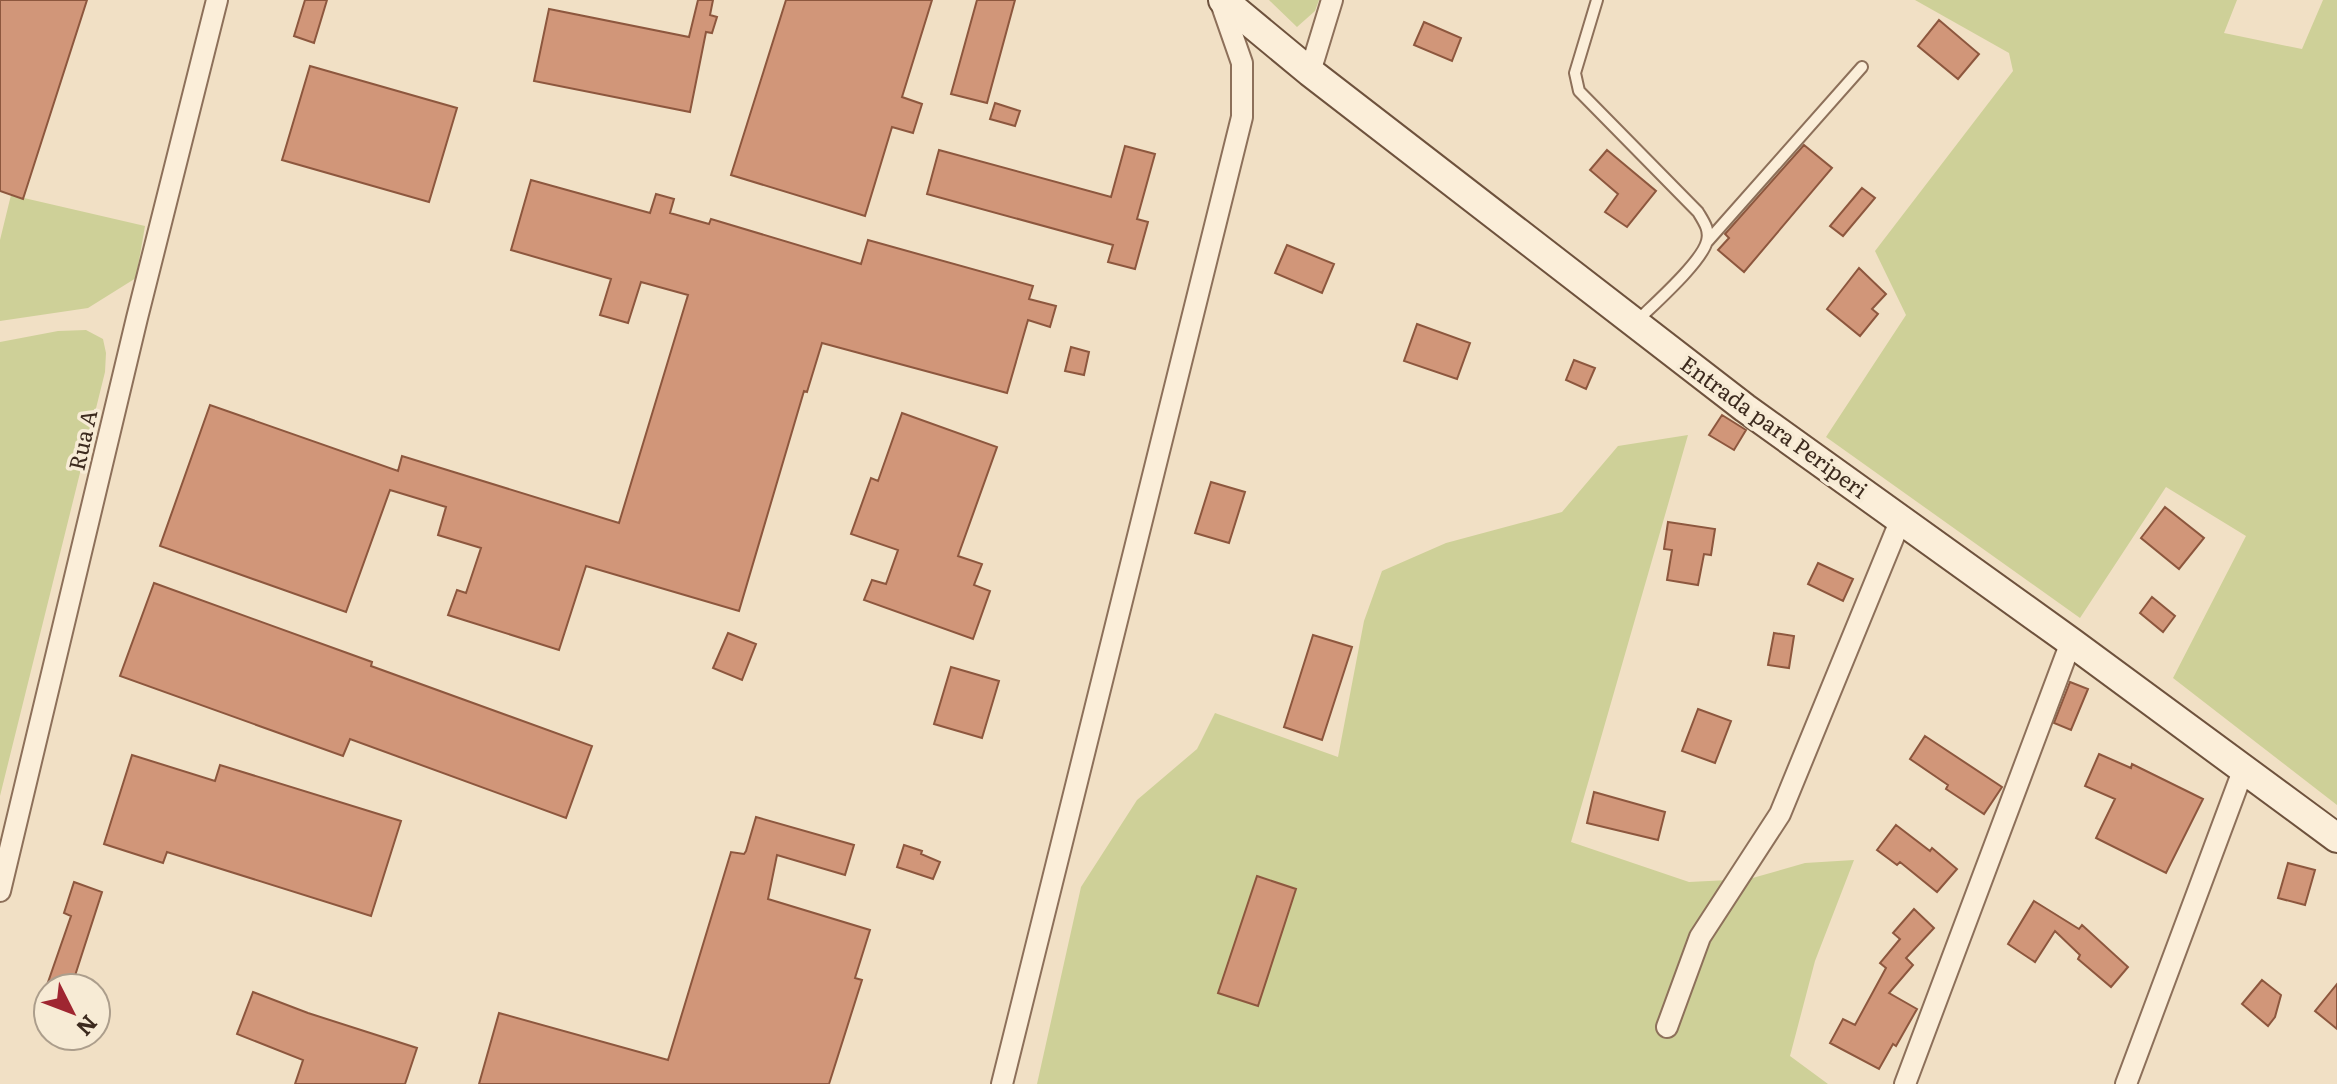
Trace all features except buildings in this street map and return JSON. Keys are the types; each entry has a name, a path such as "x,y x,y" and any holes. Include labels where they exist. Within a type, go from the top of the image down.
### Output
{"main road":[{"name":"Entrada para Periperi","path":"1222,0 1310,72 1745,408 2337,838"}],"street":[{"name":"Rua A","path":"0,891 133,334 217,0"},
{"path":"1002,1084 1242,117 1242,63 1222,0"},
{"path":"1310,72 1332,0"},
{"path":"1667,1027 1700,937 1780,814 1901,519"},
{"path":"1905,1084 2071,642"},
{"path":"2126,1084 2244,768"}],"lane":[{"path":"1597,0 1575,73 1579,91 1698,212 1707,226 1707,242"},
{"path":"1635,323 1693,263 1707,242 1862,67"}],"green space":[{"path":"1269,0 1319,0 1315,11 1297,27"},
{"path":"1915,0 2237,0 2224,33 2302,49 2323,0 2337,0 2337,805 2173,678 2246,536 2166,487 2080,618 1826,437 1906,315 1875,251 2013,71 2009,53"},
{"path":"11,195 145,226 136,278 88,308 0,321 0,240"},
{"path":"86,330 103,339 105,372 0,796 0,342 58,331"},
{"path":"1688,435 1571,842 1689,882 1749,879 1805,863 1854,860 1815,961 1790,1056 1828,1084 1037,1084 1081,887 1137,800 1197,749 1215,713 1338,757 1364,621 1382,571 1446,543 1562,512 1618,446"}]}
